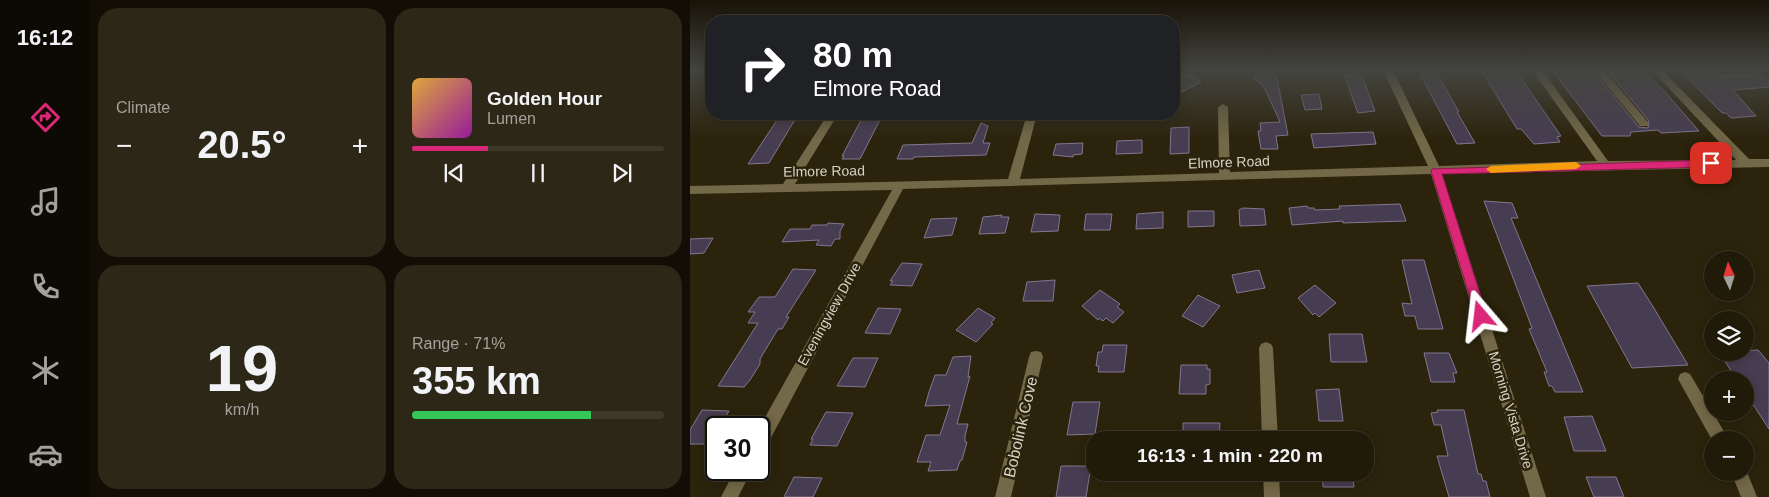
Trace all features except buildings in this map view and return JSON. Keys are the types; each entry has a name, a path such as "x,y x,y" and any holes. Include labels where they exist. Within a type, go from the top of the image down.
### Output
{"street":[{"name":"Morning Vista Drive","path":"1399,93 1436,171 1538,497"},
{"path":"1554,93 1606,165"},
{"path":"1618,93 1644,124"},
{"path":"1679,93 1746,163"},
{"path":"1223,106 1225,177"},
{"path":"787,187 829,120"},
{"path":"1013,183 1030,120"},
{"name":"Elmore Road","path":"690,190 1013,183 1606,165 1769,163"},
{"name":"Eveningview Drive","path":"770,423 900,185"},
{"path":"1266,348 1270,431"},
{"name":"Bobolink Cove","path":"1003,497 1036,358"},
{"path":"1685,379 1716,431"},
{"path":"729,497 738,481"},
{"path":"1271,481 1272,497"},
{"path":"1743,481 1749,497"}],"slow traffic":[{"path":"1491,169 1576,166"}],"route":[{"path":"1481,316 1436,171 1711,163"}]}
